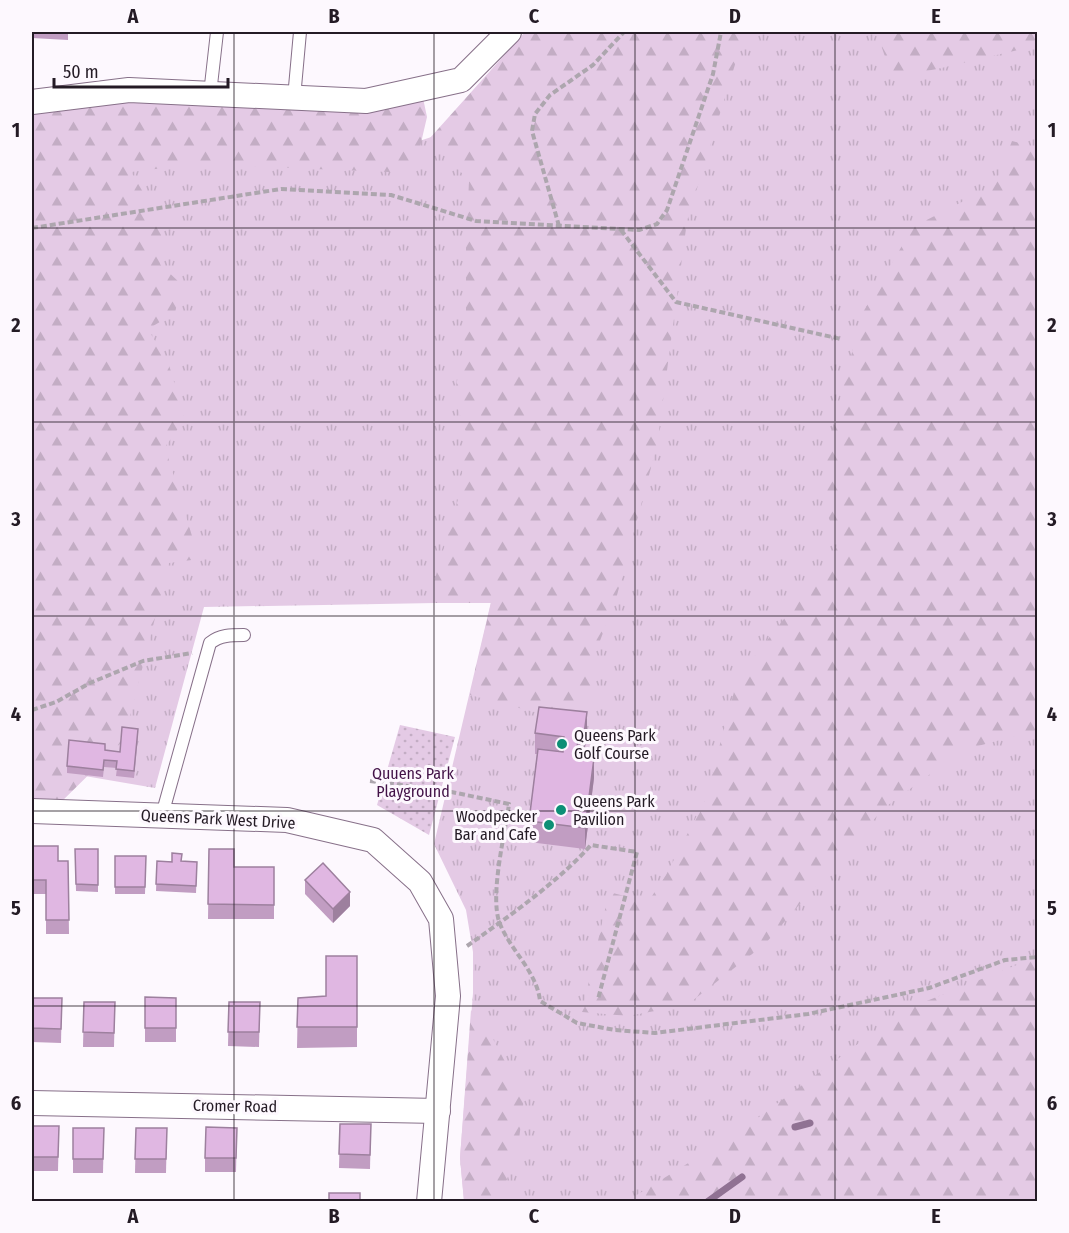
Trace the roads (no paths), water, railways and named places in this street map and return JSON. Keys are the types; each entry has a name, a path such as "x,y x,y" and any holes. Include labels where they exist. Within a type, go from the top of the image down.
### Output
{"street":[{"path":"32,102 129,90 366,101 461,80 509,32"},
{"name":"Queens Park West Drive","path":"32,811 287,820 373,840 420,882 441,918 448,996 429,1202"},
{"name":"Cromer Road","path":"32,1103 438,1111"}],"lane":[{"path":"210,94 217,32"},
{"path":"294,98 300,32"},
{"path":"162,815 207,650 216,638 226,635 244,635"}],"waterway":[{"path":"795,1127 810,1123"},
{"path":"707,1202 742,1177"}],"place":[{"name":"Queens Park Golf Course","path":"562,744"},
{"name":"Queens Park Pavilion","path":"561,810"},
{"name":"Woodpecker Bar and Cafe","path":"549,825"}],"park label":[{"name":"Quuens Park Playground","path":"413,782"}]}
